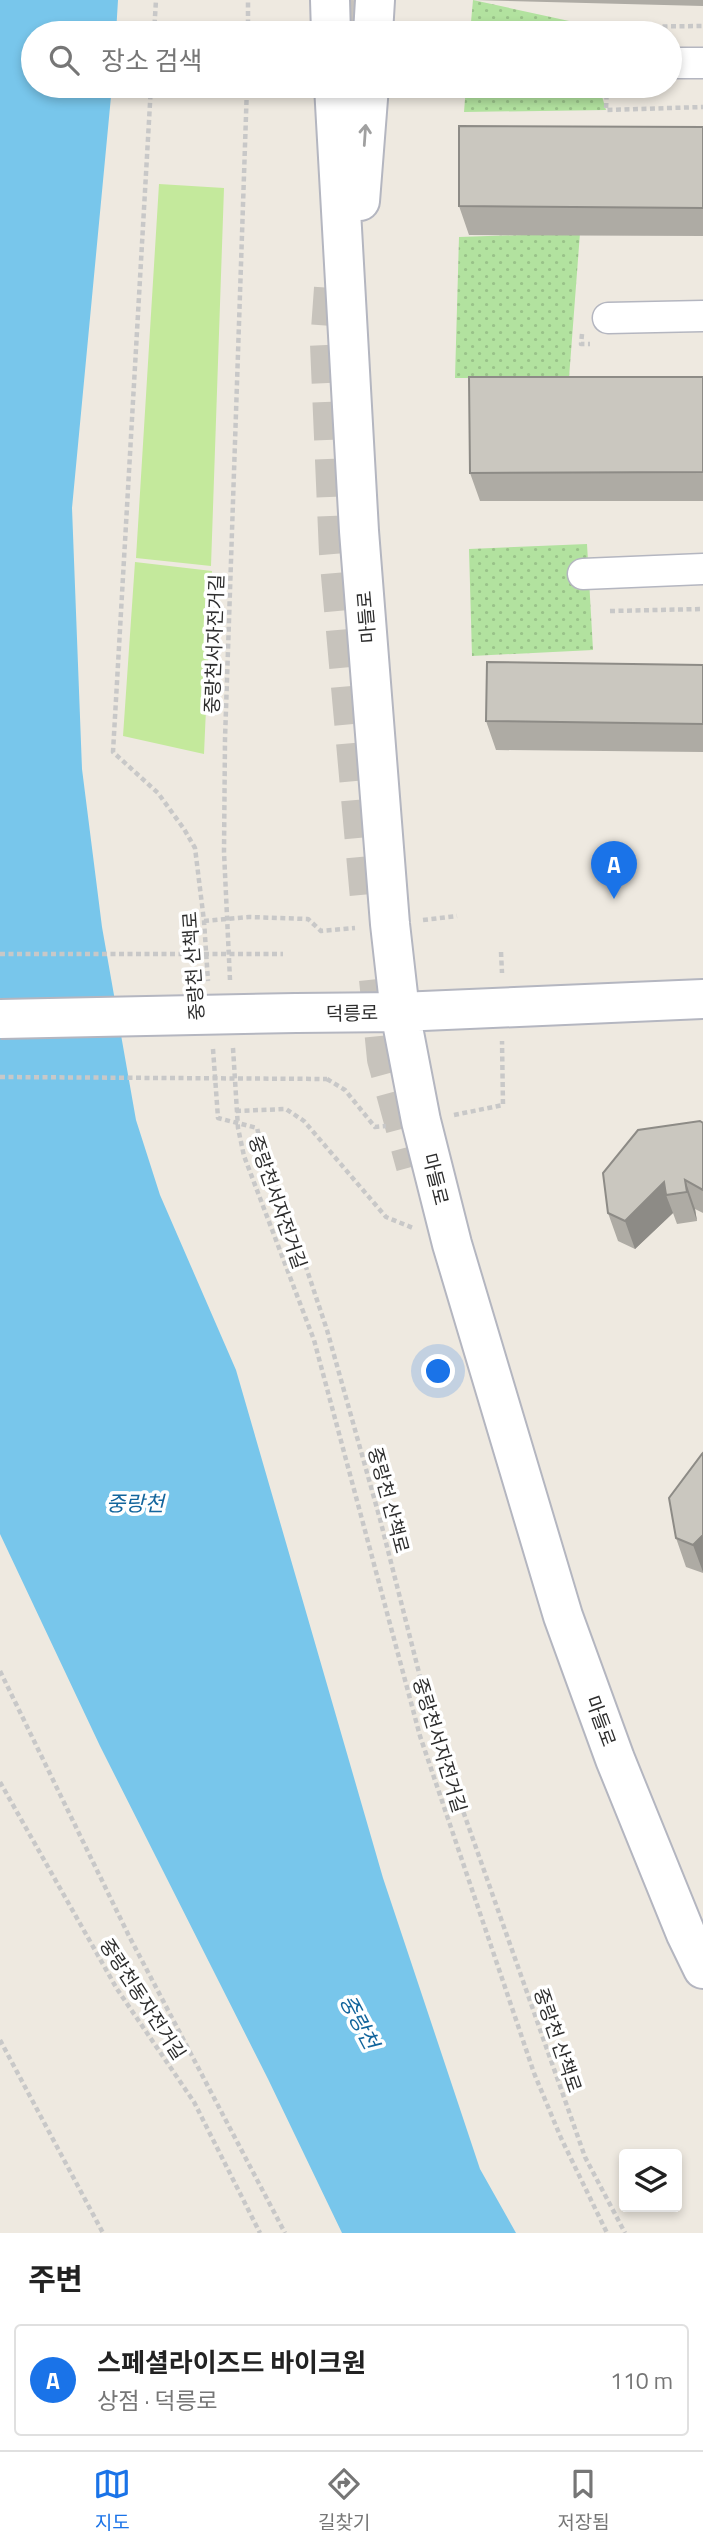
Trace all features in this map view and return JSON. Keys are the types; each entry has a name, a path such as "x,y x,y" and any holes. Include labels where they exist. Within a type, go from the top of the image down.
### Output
{"main road":[{"path":"330,0 331,21"},
{"path":"374,21 375,0"},
{"name":"마들로","path":"335,98 359,531 390,924 400,1012 421,1121 452,1244 568,1629 615,1759 686,1934 703,1969"},
{"name":"마들로","path":"349,349 368,98"},
{"name":"덕릉로","path":"0,1018 400,1012 703,999"}],"street":[{"path":"682,63 703,63"},
{"path":"608,318 703,316"},
{"path":"583,574 703,569"}],"path":[{"path":"155,21 156,0"},
{"path":"248,0 248,21"},
{"path":"682,26 703,26"},
{"name":"중랑천 산책로","path":"150,98 113,752 158,793 195,848 209,990"},
{"name":"중랑천서자전거길","path":"231,993 224,852 225,738 247,98"},
{"path":"606,98 606,110 703,107"},
{"path":"610,611 703,609"},
{"path":"204,921 228,918 308,919 321,931"},
{"path":"0,1077 327,1079 345,1090 375,1127 503,1105 501,953"},
{"path":"0,954 283,954"},
{"name":"중랑천서자전거길","path":"233,1035 236,1111 244,1156 313,1340 420,1736 534,2073 561,2138 607,2233"},
{"name":"중랑천 산책로","path":"213,1046 218,1118 257,1128 327,1330 373,1494 431,1720 585,2157 625,2233"},
{"path":"236,1111 286,1109 304,1121 386,1217 452,1244"},
{"path":"0,1671 128,1934 285,2233"},
{"name":"중랑천동자전거길","path":"0,1782 117,1989 194,2102 260,2233"},
{"path":"0,2040 103,2233"}],"green space":[{"path":"473,0 569,21 471,21"},
{"path":"465,98 602,98 606,110 464,112"},
{"path":"159,184 224,188 211,566 136,558"},
{"path":"580,233 569,378 455,378 459,237"},
{"path":"587,544 593,650 472,656 469,549"},
{"path":"135,562 212,571 204,754 123,736"}],"water":[{"name":"중랑천","path":"0,0 118,0 117,21 21,21 21,98 111,98 72,508 82,769 102,927 136,1120 160,1195 236,1370 383,1878 480,2169 516,2233 342,2233 268,2079 100,1746 0,1534"}],"building":[{"path":"459,126 703,127 703,208 459,206"},
{"path":"469,377 703,377 703,472 470,473"},
{"path":"487,662 703,665 703,724 486,721"},
{"path":"700,1121 703,1123 703,1190 685,1180 687,1192 666,1195 664,1182 625,1221 608,1213 603,1173 638,1130"},
{"path":"703,1453 703,1535 693,1545 676,1538 669,1498"}],"tunnel":[{"path":"351,21 352,0"},
{"path":"333,288 329,344 338,553 369,898"},
{"path":"378,979 386,1059 415,1166"}],"place":[{"name":"스페셜라이즈드 바이크원","path":"614,899"}]}
